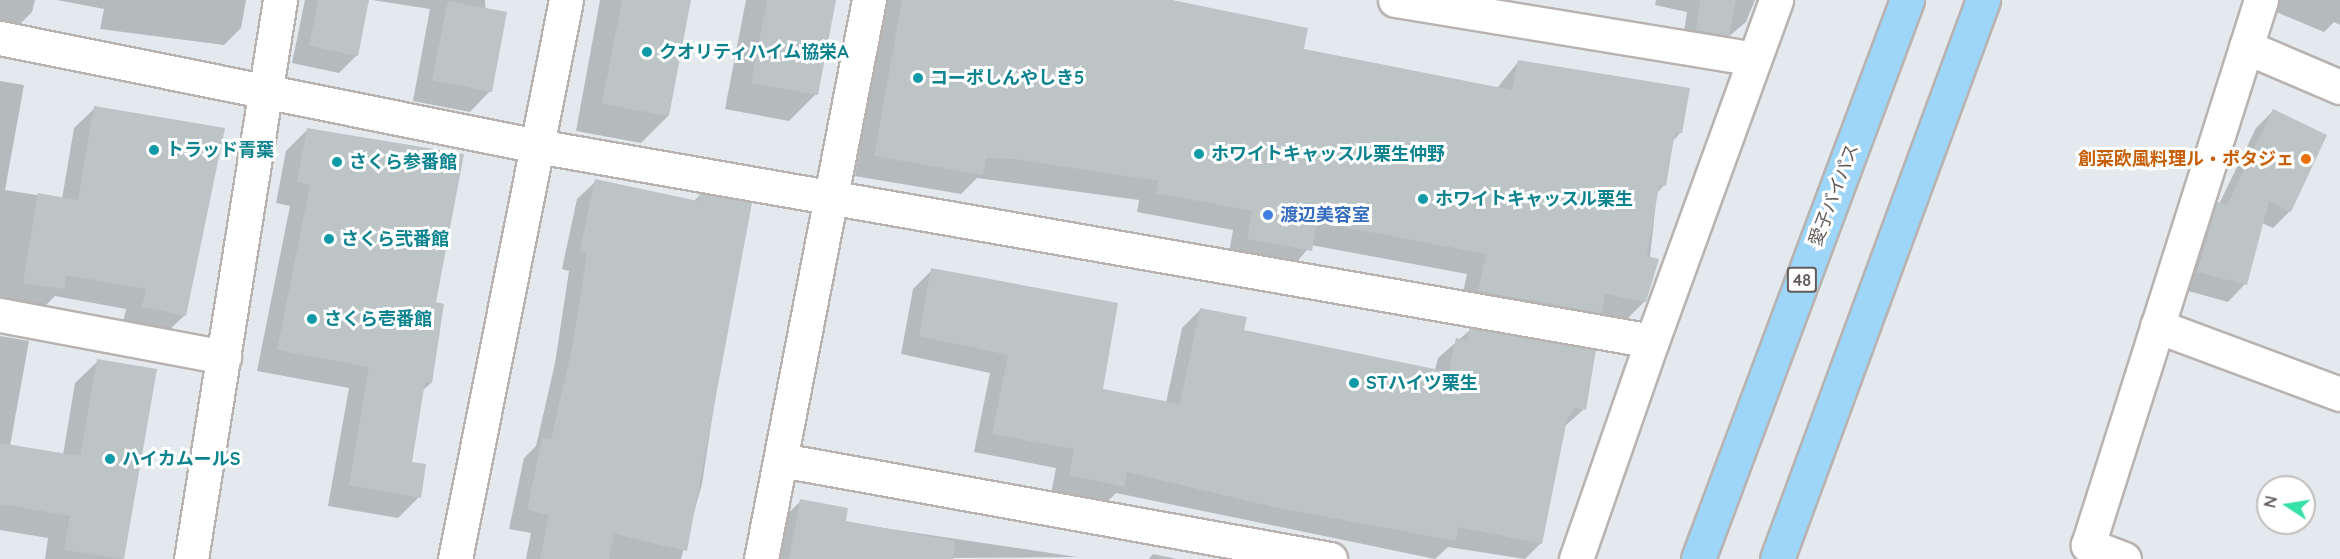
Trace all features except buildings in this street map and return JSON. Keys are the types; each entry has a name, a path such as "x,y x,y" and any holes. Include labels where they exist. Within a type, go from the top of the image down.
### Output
{"highway":[{"name":"愛子バイパス","path":"1698,559 1907,0"},
{"path":"1777,559 1983,0"}],"street":[{"path":"191,559 280,0"},
{"path":"455,559 566,0"},
{"path":"761,559 869,0"},
{"path":"1395,0 1754,59"},
{"path":"1576,559 1652,341 1776,0"},
{"path":"2124,559 2088,545 2261,0"},
{"path":"0,39 267,88 537,146 832,195 1652,341"},
{"path":"2246,47 2340,87"},
{"path":"0,315 224,357"},
{"path":"2157,326 2340,394"},
{"path":"781,460 1330,559"}],"place":[{"name":"クオリティハイム協栄A","path":"647,52"},
{"name":"コーポしんやしき5","path":"918,78"},
{"name":"トラッド青葉","path":"154,150"},
{"name":"ホワイトキャッスル栗生仲野","path":"1199,154"},
{"name":"創菜欧風料理ル・ポタジェ","path":"2306,159"},
{"name":"さくら参番館","path":"337,162"},
{"name":"ホワイトキャッスル栗生","path":"1423,199"},
{"name":"渡辺美容室","path":"1268,215"},
{"name":"さくら弐番館","path":"329,239"},
{"name":"さくら壱番館","path":"312,319"},
{"name":"STハイツ栗生","path":"1354,383"},
{"name":"ハイカムールS","path":"110,459"}]}
